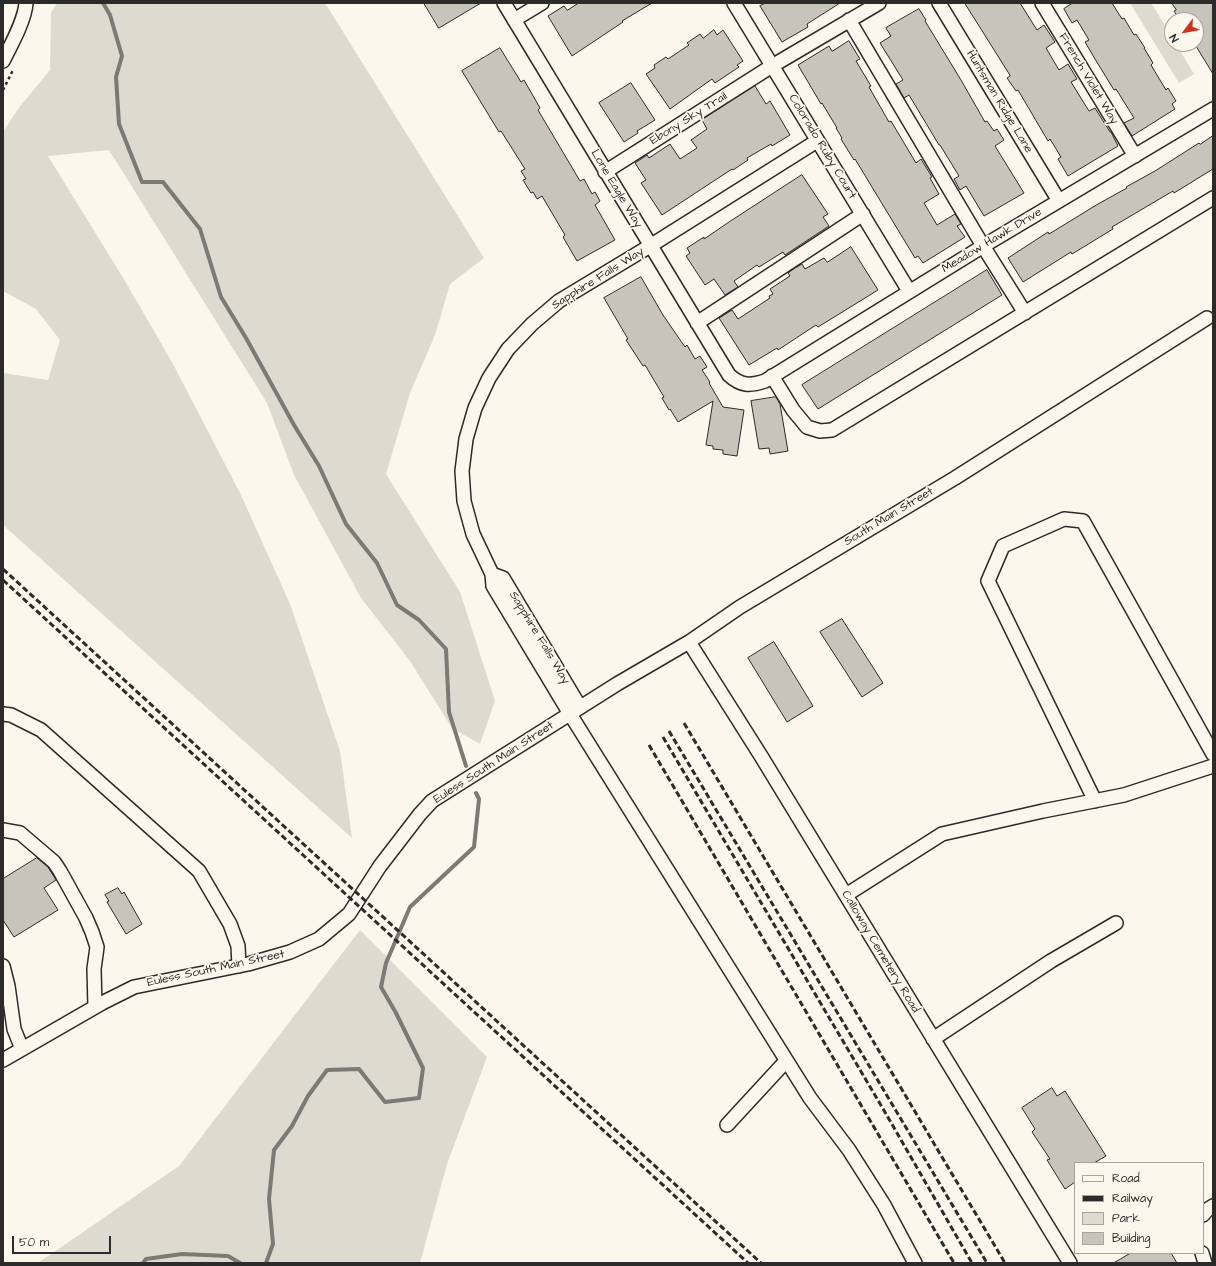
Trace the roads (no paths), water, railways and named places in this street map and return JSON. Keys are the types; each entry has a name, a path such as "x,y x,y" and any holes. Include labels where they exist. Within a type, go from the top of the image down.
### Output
{"street":[{"path":"3,61 14,39 26,8 26,3"},
{"name":"Lone Eagle Way","path":"504,3 729,375 736,381 745,384 755,384 765,381 772,376"},
{"path":"514,20 542,3"},
{"name":"Colorado Ruby Court","path":"734,3 909,291"},
{"name":"Ebony Sky Trail","path":"605,172 772,66 879,3"},
{"name":"Huntsman Ridge Lane","path":"939,3 1059,201"},
{"name":"French Violet Way","path":"1042,3 1135,156"},
{"path":"849,20 983,246 1025,312"},
{"name":"Meadow Hawk Drive","path":"772,376 983,246 1213,109"},
{"name":"Sapphire Falls Way","path":"817,141 650,246 559,301 522,334 508,349 489,378 475,408 466,439 462,471 464,502 473,534 492,574 503,578 575,711 786,1061 884,1205 916,1263"},
{"path":"772,376 793,410 808,427 820,431 832,430 1213,198"},
{"path":"697,324 863,214"},
{"name":"South Main Street","path":"575,711 617,684 689,642 740,607 955,478 1207,318"},
{"path":"1095,801 988,581 1004,546 1064,519 1083,521 1213,754"},
{"name":"Calloway Cemetery Road","path":"689,642 761,756 1070,1263"},
{"name":"Euless South Main Street","path":"3,1060 95,1007 134,987 239,966 290,952 319,939 349,914 380,866 420,814 432,801 575,711"},
{"path":"3,714 11,715 41,730 199,872 230,924 238,946 239,966"},
{"path":"846,895 942,834 1124,795 1213,766"},
{"path":"3,830 20,833 54,862 60,870 86,918 97,947 94,969 95,1007"},
{"path":"933,1039 1051,961 1116,923"},
{"path":"3,966 8,986 14,1029 22,1049"},
{"path":"727,1125 786,1061"},
{"path":"1204,1214 1213,1206"}],"waterway":[{"path":"103,3 110,15 122,56 116,77 119,124 142,182 163,182 200,229 221,297 319,466 346,524 377,563 397,605 419,620 446,649 449,712 466,766"},
{"path":"266,1263 273,1244 269,1199 274,1150 292,1126 308,1096 327,1070 359,1069 385,1102 419,1098 423,1068 396,1013 381,987 386,963 410,907 474,847 479,799 476,793"},
{"path":"143,1263 146,1259 182,1254 228,1256 240,1263"}],"railway":[{"path":"3,569 761,1263"},
{"path":"3,580 748,1263"},
{"path":"684,723 1005,1263"},
{"path":"669,731 987,1263"},
{"path":"663,737 882,1107 972,1263"},
{"path":"649,745 954,1263"}]}
